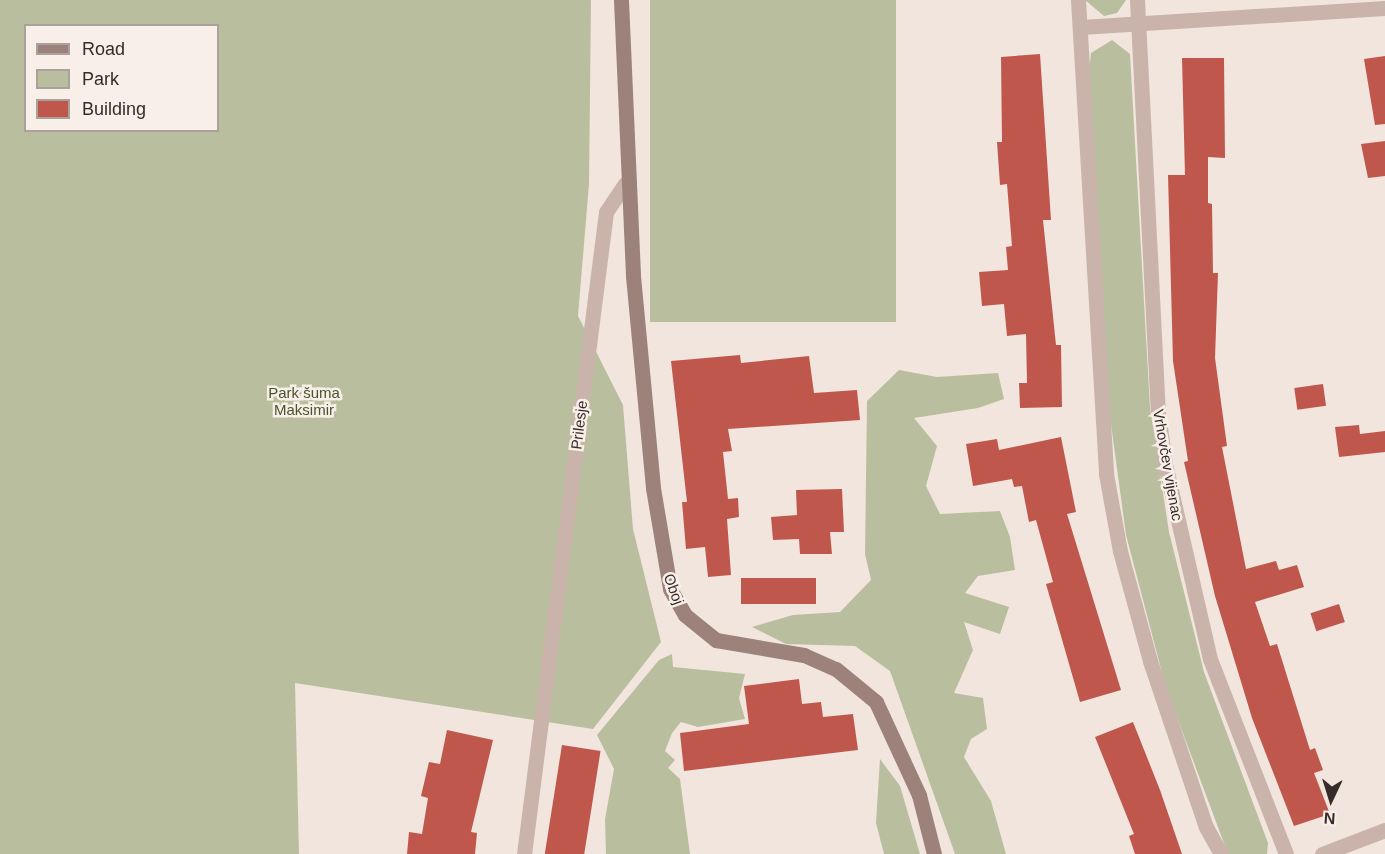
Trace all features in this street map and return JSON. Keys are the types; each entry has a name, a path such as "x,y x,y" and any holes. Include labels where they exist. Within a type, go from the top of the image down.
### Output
{"street":[{"path":"621,0 625,184"},
{"path":"1078,0 1106,474 1120,551 1150,661 1206,827 1221,854"},
{"name":"Vrhovčev vijenac","path":"1137,0 1158,413 1165,464 1210,659 1286,854"},
{"path":"1081,27 1385,8"},
{"name":"Prilesje","path":"524,854 606,212 625,184"},
{"name":"Oboj","path":"625,184 652,488 675,601 716,640 804,655 836,669 876,702 919,795 934,854"},
{"path":"1322,854 1385,830"}],"green space":[{"name":"Park šuma Maksimir","path":"0,0 591,0 589,184 578,316 623,405 633,529 661,642 593,729 295,683 299,854 0,854"},
{"path":"650,0 896,0 896,322 650,322"},
{"path":"1085,0 1126,0 1117,13 1104,16"},
{"path":"1112,40 1130,54 1150,408 1169,532 1204,672 1268,843 1267,854 1228,854 1166,688 1126,535 1108,402 1089,73 1091,53"},
{"path":"899,370 937,377 998,373 1004,399 978,408 914,418 937,446 926,486 940,514 1000,511 1010,537 1015,570 978,576 965,593 1009,607 1000,634 964,622 973,650 954,693 983,698 987,729 971,739 964,757 991,801 1006,854 955,854 890,671 855,646 786,644 752,627 793,615 840,612 871,580 865,554 867,401"},
{"path":"672,654 673,667 745,674 739,698 745,719 698,727 681,722 672,733 665,751 675,760 668,768 680,779 690,854 606,854 605,819 614,769 597,735 659,660"},
{"path":"880,759 900,786 920,854 884,854 876,823"}],"building":[{"path":"1040,54 1051,220 1043,220 1056,345 1061,345 1062,407 1020,408 1019,383 1027,383 1026,334 1007,336 1004,304 982,306 979,272 1008,270 1006,247 1012,246 1007,184 1000,185 997,142 1002,142 1001,57"},
{"path":"1385,56 1385,124 1375,125 1364,59"},
{"path":"1182,58 1224,58 1225,158 1208,157 1208,203 1212,204 1213,273 1218,273 1215,358 1227,446 1222,447 1246,569 1276,561 1279,570 1297,565 1304,587 1255,602 1270,646 1277,644 1310,750 1315,748 1323,770 1314,773 1330,814 1294,826 1252,718 1215,596 1184,462 1188,461 1173,361 1168,175 1185,175"},
{"path":"1385,141 1385,176 1368,178 1361,144"},
{"path":"740,355 741,363 809,356 814,393 857,390 860,420 728,429 732,451 723,452 728,499 738,498 739,517 727,519 731,575 708,577 705,547 686,549 682,502 687,502 671,361"},
{"path":"1323,384 1326,406 1297,410 1294,388"},
{"path":"1359,425 1360,434 1385,431 1385,452 1339,457 1335,427"},
{"path":"1061,437 1076,512 1067,514 1121,690 1080,702 1046,584 1053,582 1036,520 1029,522 1022,486 1014,487 1012,479 973,486 966,444 997,439 999,450"},
{"path":"842,489 844,532 830,532 832,554 800,554 799,539 773,540 771,517 797,515 796,490"},
{"path":"741,578 816,578 816,604 741,604"},
{"path":"1339,604 1345,622 1316,631 1310,613"},
{"path":"799,679 802,704 821,702 823,717 853,714 858,750 684,771 680,733 749,724 744,686"},
{"path":"1133,722 1182,854 1135,854 1129,836 1134,834 1095,737"},
{"path":"447,730 493,740 471,832 477,833 475,854 407,854 409,832 422,834 428,798 421,796 429,762 440,764"},
{"path":"562,745 601,751 584,854 545,854"}]}
